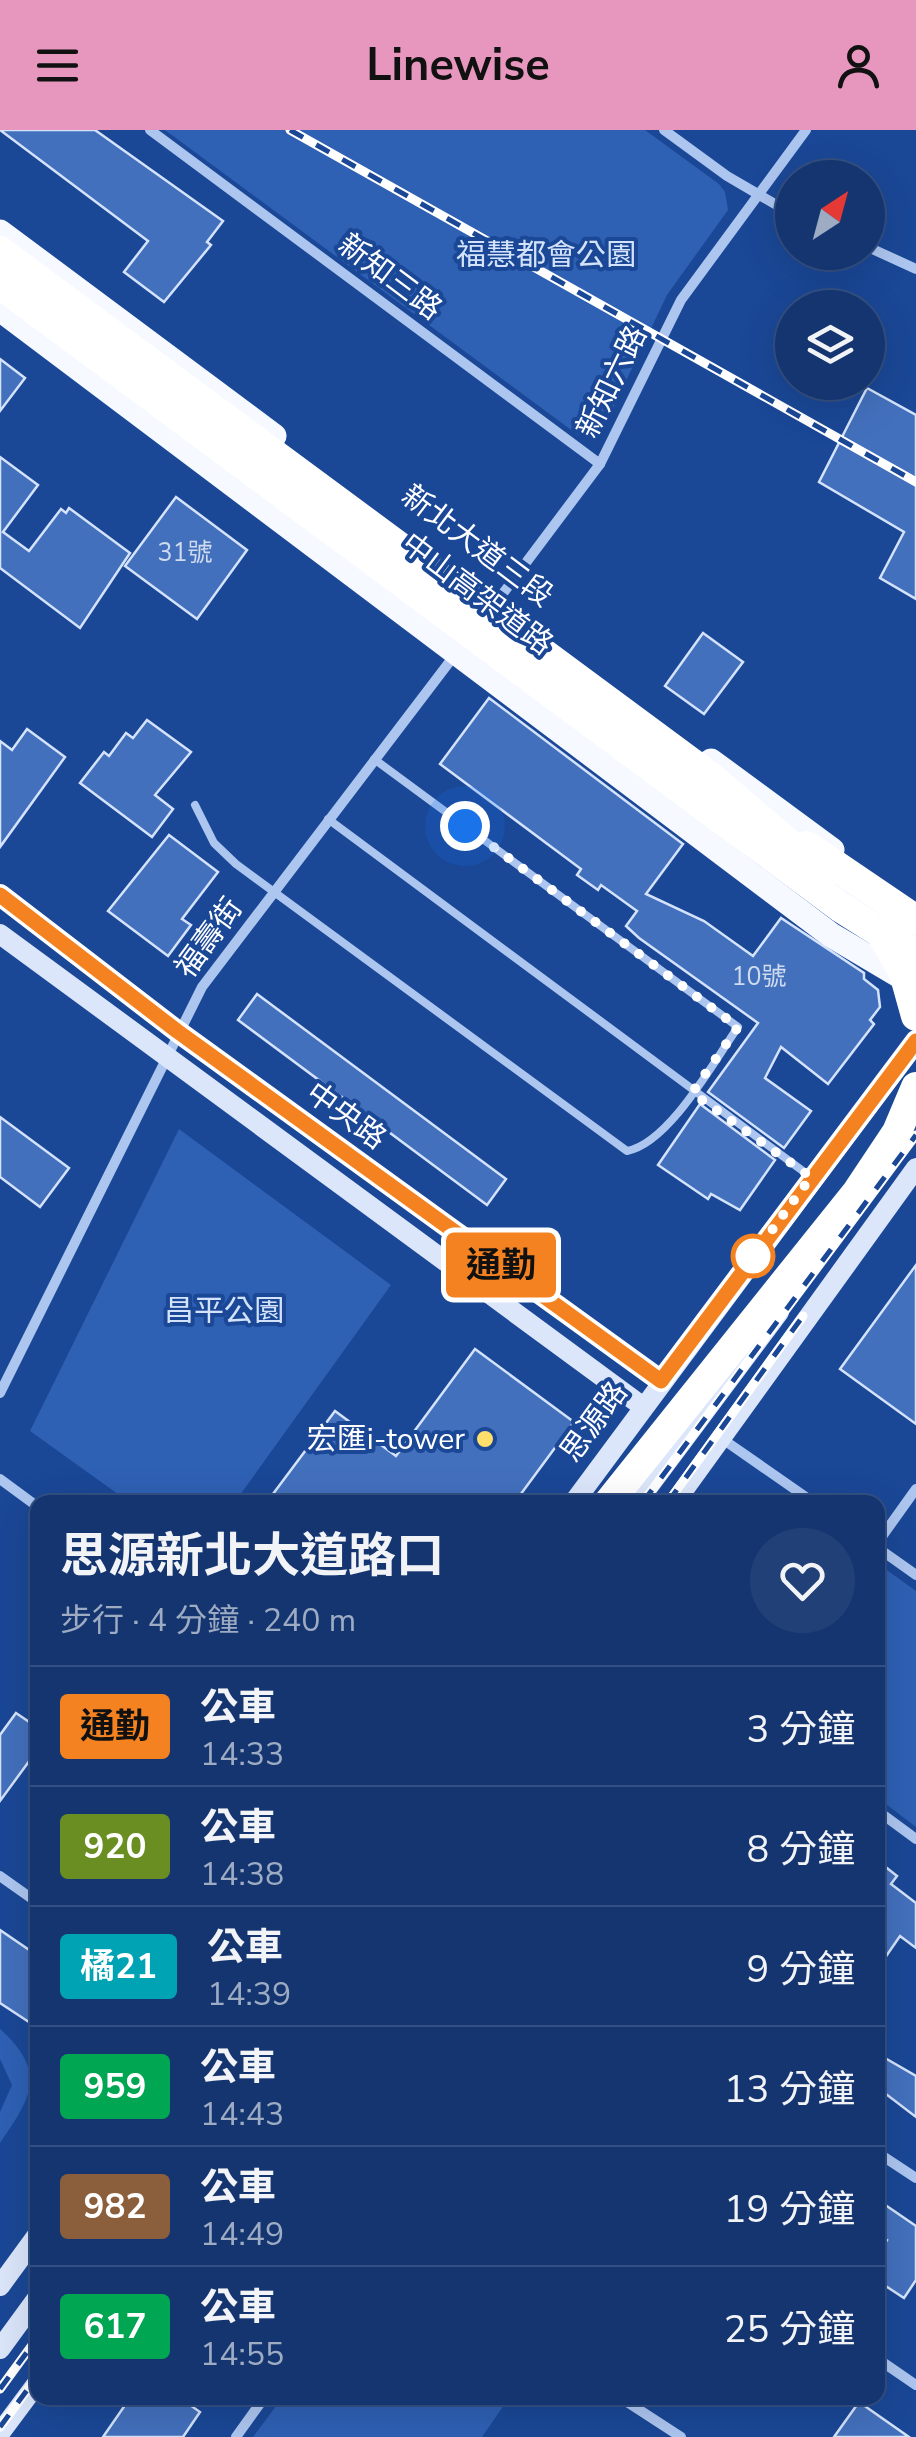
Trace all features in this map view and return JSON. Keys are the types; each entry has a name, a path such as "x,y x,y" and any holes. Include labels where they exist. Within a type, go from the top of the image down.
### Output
{"highway":[{"name":"中山高架道路","path":"0,252 708,775 916,916"},
{"name":"中山高架道路","path":"0,284 840,908 916,955"},
{"path":"708,775 858,904 894,952 916,1016"},
{"path":"615,1495 858,1192 898,1132 916,1088"}],"main road":[{"name":"新北大道三段","path":"0,232 916,916"},
{"name":"新北大道三段","path":"0,268 479,625 870,909 916,936"},
{"path":"0,310 831,935 916,985"},
{"name":"中央路","path":"0,895 177,1031 661,1381"},
{"name":"中央路","path":"0,934 642,1406"},
{"name":"思源路","path":"579,1495 811,1177 916,1041"},
{"path":"643,1495 916,1128"},
{"path":"680,1495 916,1168"},
{"path":"0,2286 30,2245"},
{"path":"0,2349 30,2308"},
{"path":"0,2434 30,2393"}],"street":[{"name":"新知三路","path":"150,130 600,464"},
{"path":"664,130 775,205"},
{"name":"新知六路","path":"457,653 600,464 663,332 755,194 806,130"},
{"path":"885,254 916,268"},
{"name":"福壽街","path":"0,1393 202,987 457,653"},
{"path":"721,1438 803,1495"},
{"path":"0,1480 30,1501"},
{"path":"885,1535 916,1489"},
{"path":"885,1550 916,1574"},
{"path":"885,1816 916,1839"},
{"path":"0,1876 30,1897"},
{"path":"885,2158 916,2178"},
{"path":"885,2364 916,2385"},
{"path":"236,2437 259,2405"},
{"path":"632,2405 681,2437"}],"lane":[{"path":"195,805 214,843 274,891 626,1151 646,1148 692,1093 738,1027 374,759"},
{"path":"328,819 692,1093 811,1177"}],"green space":[{"name":"福慧都會公園","path":"165,130 645,130 719,184 725,192 728,210 667,295 604,427 588,438 578,435"},
{"name":"昌平公園","path":"179,1129 391,1285 240,1495 119,1495 30,1431"},
{"path":"885,1569 916,1591 916,1827 885,1803"},
{"path":"0,2029 25,2059 30,2085 20,2112 0,2143 0,2112 12,2085 0,2059"},
{"path":"277,2405 504,2405 482,2437 253,2437"}],"building":[{"path":"0,130 95,130 223,221 207,242 211,245 164,302 124,272 148,241"},
{"path":"0,359 25,378 0,411"},
{"path":"885,398 916,415 916,599 880,578 904,532 819,482 861,400"},
{"path":"0,457 38,485 3,532 29,551 61,509 66,513 69,508 130,553 80,628 0,568"},
{"path":"176,497 247,550 197,619 125,566"},
{"path":"703,633 743,662 704,714 665,686"},
{"path":"489,698 683,844 646,894 704,921 753,956 781,918 864,973 864,979 878,990 880,1007 870,1020 874,1024 828,1084 781,1047 765,1078 811,1111 784,1148 708,1092 758,1023 626,926 637,911 601,885 598,890 577,875 581,869 440,764"},
{"path":"147,720 191,752 155,795 173,809 152,837 80,783 104,752 109,756 126,733 133,738"},
{"path":"27,729 65,757 0,847 0,741 12,750"},
{"path":"169,835 218,872 182,919 191,925 168,956 108,911"},
{"path":"257,994 506,1179 487,1205 238,1020"},
{"path":"700,1104 775,1160 740,1210 711,1194 708,1199 658,1165"},
{"path":"0,1117 69,1168 40,1207 0,1177"},
{"path":"916,1265 916,1424 840,1369"},
{"name":"宏匯i-tower","path":"475,1349 574,1422 520,1495 272,1495 335,1411 396,1456"},
{"path":"16,1713 30,1723 30,1760 0,1801 0,1735"},
{"path":"885,1867 897,1876 891,1884 916,1903 916,1948 900,1936 885,1958"},
{"path":"0,1930 30,1951 30,2023 0,2003"},
{"path":"885,2058 916,2076 916,2117 885,2093"},
{"path":"885,2205 916,2226 916,2280 904,2298 885,2286"},
{"path":"125,2405 190,2405 200,2412 183,2437 103,2437"},
{"path":"857,2405 863,2405 909,2437 834,2437"}],"railway":[{"path":"290,130 916,482"},
{"path":"648,1495 916,1135"},
{"path":"673,1495 803,1316"},
{"path":"0,2389 30,2348"},
{"path":"0,2427 30,2386"}],"bus line":[{"name":"通勤","path":"0,895 177,1031 661,1381 916,1041"}],"place":[{"name":"宏匯i-tower","path":"485,1439"}],"route":[{"path":"465,826 738,1027 692,1093 811,1177 747,1264 753,1256"}]}
